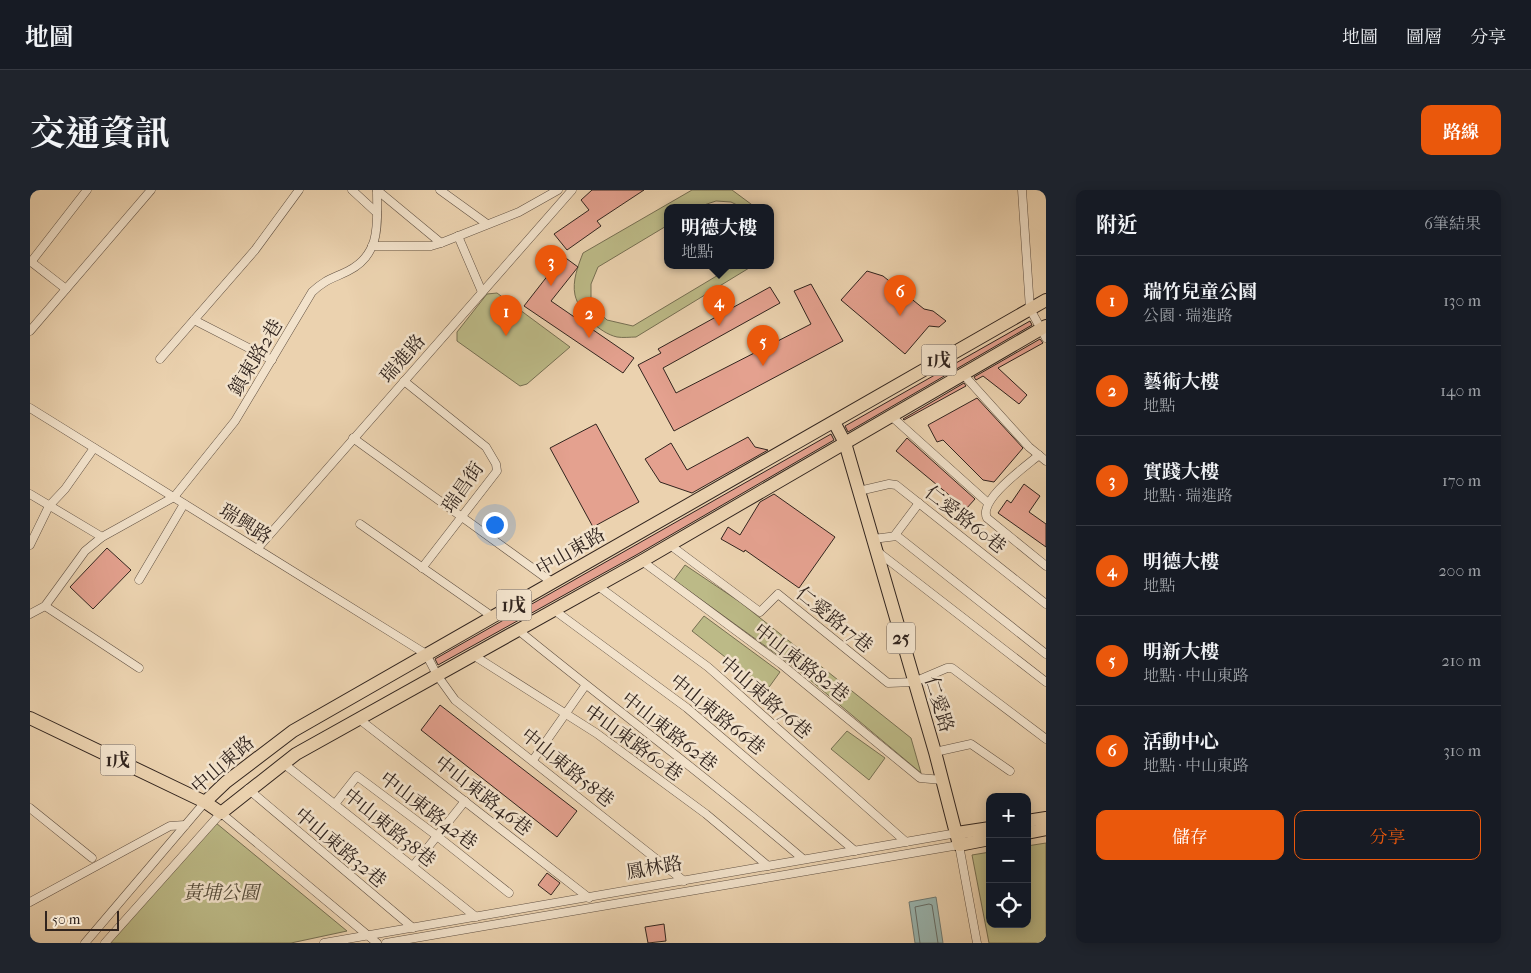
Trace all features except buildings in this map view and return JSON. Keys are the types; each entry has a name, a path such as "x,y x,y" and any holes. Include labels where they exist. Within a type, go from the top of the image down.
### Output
{"main road":[{"name":"中山東路","path":"205,802 226,782 293,731 1046,300"},
{"name":"中山東路","path":"221,813 283,763 437,674 670,545 962,373 1044,331"},
{"name":"仁愛路","path":"834,422 845,443 935,752 958,839"},
{"name":"1戊","path":"30,718 205,802 221,813"},
{"path":"1031,820 1046,818"},
{"name":"鳳林路","path":"958,839 986,829"},
{"path":"1031,832 1046,830"},
{"name":"鳳林路","path":"958,839 986,839"}],"street":[{"path":"66,289 30,261 87,190"},
{"path":"30,331 151,190"},
{"path":"160,359 255,250 299,190"},
{"path":"352,190 377,213"},
{"path":"376,190 377,233 372,246 431,246 519,212 556,190 564,198"},
{"path":"376,190 441,243"},
{"path":"440,190 487,224"},
{"name":"瑞進路","path":"257,549 572,190"},
{"path":"1022,190 1030,310 1044,331"},
{"path":"458,236 482,292"},
{"name":"鎮東路2巷","path":"174,497 235,421 312,292 330,278 354,268 372,246"},
{"path":"194,320 272,360"},
{"path":"962,373 1046,461"},
{"name":"瑞昌街","path":"404,381 486,447 496,464 497,471 422,568"},
{"name":"瑞興路","path":"30,408 426,654 437,674"},
{"path":"890,415 988,503"},
{"path":"353,438 553,583"},
{"path":"30,545 49,506 65,489 94,448"},
{"path":"1039,455 998,491 988,503 984,513 987,518 1046,566"},
{"name":"仁愛路60巷","path":"859,491 893,483 1046,604"},
{"path":"30,494 102,537"},
{"path":"30,614 44,606 85,551 102,537 174,497"},
{"path":"919,503 895,535 875,545 1045,679"},
{"path":"139,580 184,504"},
{"path":"360,524 492,617"},
{"path":"895,535 1046,654"},
{"name":"仁愛路17巷","path":"670,545 760,612 778,594 888,683 914,682"},
{"name":"中山東路82巷","path":"642,561 781,664 920,778 942,780"},
{"name":"中山東路76巷","path":"598,586 708,667 906,842"},
{"path":"44,606 139,668"},
{"name":"中山東路66巷","path":"554,610 687,708 855,851"},
{"name":"中山東路62巷","path":"518,630 586,686 747,811 803,859"},
{"name":"中山東路60巷","path":"474,655 596,733 698,808 768,866"},
{"path":"914,682 947,668 958,670 1046,739"},
{"name":"中山東路58巷","path":"437,674 456,700 684,881"},
{"path":"533,760 586,686"},
{"name":"中山東路46巷","path":"359,719 589,898"},
{"path":"935,752 971,744 1010,771"},
{"name":"中山東路38巷","path":"283,763 476,917"},
{"name":"中山東路42巷","path":"335,804 357,776 509,893"},
{"name":"中山東路32巷","path":"248,790 413,928"},
{"path":"413,866 465,801"},
{"name":"中山東路","path":"85,943 205,802"},
{"path":"30,808 92,858"},
{"path":"221,813 370,935 377,943"},
{"name":"中山東路","path":"105,943 221,813"},
{"path":"30,902 170,826 185,825"},
{"name":"鳳林路","path":"324,943 906,842 958,839"},
{"name":"鳳林路","path":"386,943 958,839"},
{"name":"仁愛路","path":"958,839 977,943"}],"green space":[{"path":"692,190 732,190 751,204 716,201 707,204 668,204"},
{"path":"664,206 664,227 598,267 591,284 591,298 595,309 607,320 633,326 728,269 747,269 636,337 617,337 603,331 591,321 577,302 574,290 575,279 583,253"},
{"path":"497,293 570,347 527,384 520,386 457,341 457,332 487,294"},
{"path":"685,565 740,602 911,738 921,773 797,669 674,580"},
{"path":"704,616 780,672 767,690 692,631"},
{"path":"847,731 885,758 869,780 831,749"},
{"name":"黃埔公園","path":"216,823 347,931 291,943 106,943"},
{"path":"1046,843 1046,943 989,943 986,928 1031,928 1031,845"},
{"path":"986,853 986,927 972,855"}],"water":[{"path":"936,897 943,943 915,943 909,902"}],"place":[{"name":"實踐大樓","path":"551,286"},
{"name":"活動中心","path":"900,316"},
{"name":"明德大樓","path":"719,326"},
{"name":"瑞竹兒童公園","path":"506,336"},
{"name":"藝術大樓","path":"589,338"},
{"name":"明新大樓","path":"763,366"}]}
